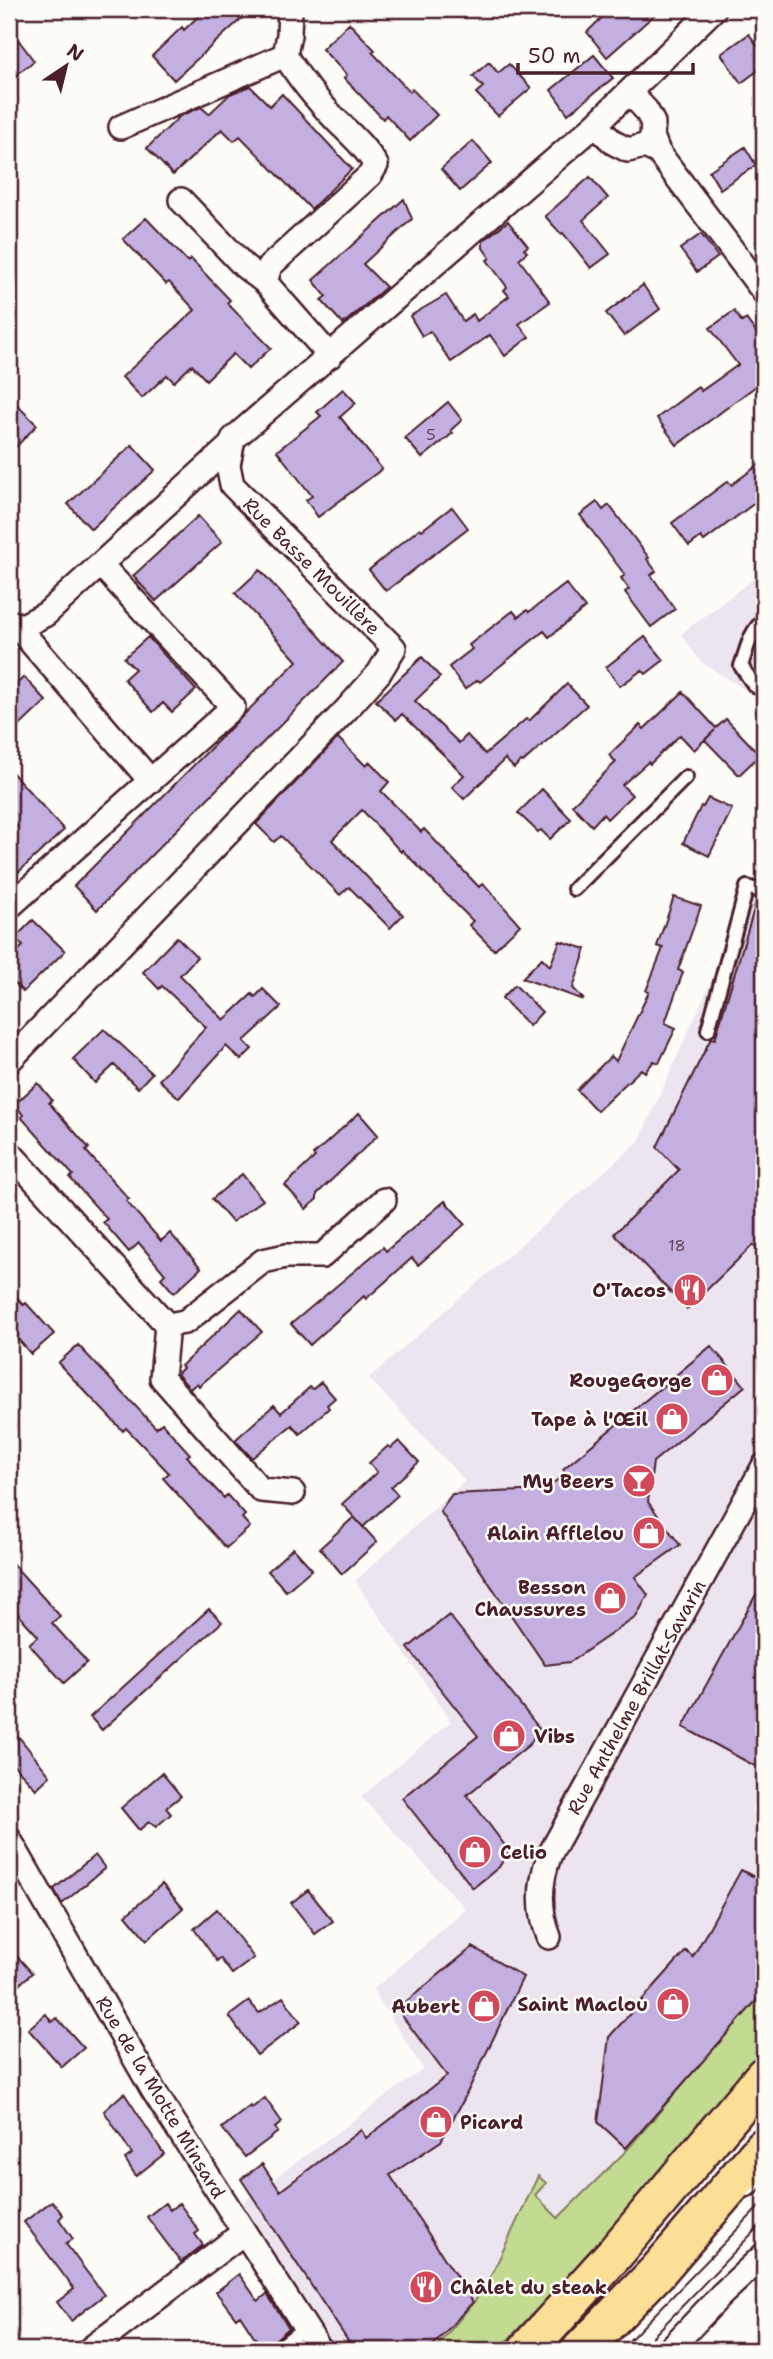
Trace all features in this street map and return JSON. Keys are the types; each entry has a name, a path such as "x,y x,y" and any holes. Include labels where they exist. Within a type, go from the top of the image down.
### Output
{"main road":[{"path":"527,2350 617,2251 764,2076"},
{"path":"535,2350 706,2173 764,2104"},
{"path":"580,2350 677,2248 764,2147"}],"street":[{"path":"265,282 270,266 370,175 376,165 366,150 296,74 285,55 290,9"},
{"path":"12,623 23,626 46,614 231,445 233,439 595,125 714,9"},
{"path":"121,127 285,55"},
{"path":"629,92 646,110 653,123 652,136 658,152 764,292"},
{"path":"595,125 614,143 628,150 644,146 658,152"},
{"path":"181,200 244,266 265,282 330,356"},
{"name":"Rue Basse Mouillère","path":"9,1061 347,709 379,673 394,648 232,485 228,465 231,445"},
{"path":"9,907 233,707 101,565"},
{"path":"12,623 150,780"},
{"path":"9,1152 167,1325 162,1378 261,1490 293,1493"},
{"path":"167,1325 185,1322 263,1261 286,1256 322,1256 384,1200"},
{"name":"Rue Anthelme Brillat-Savarin","path":"549,1937 542,1919 541,1886 550,1854 764,1466"},
{"name":"Rue de la Motte Minsard","path":"9,1839 153,2090 320,2350"},
{"path":"89,2350 243,2233"},
{"path":"669,2350 764,2255"}],"lane":[{"path":"764,620 757,625 741,666 754,685 764,691"},
{"path":"574,889 686,777"},
{"path":"708,1030 747,887 764,892"},
{"path":"677,2248 764,2176"},
{"path":"276,2350 304,2328"}],"shaded area":[{"path":"764,571 764,702 701,662 681,634"},
{"path":"751,893 764,897 764,2047 499,2350 326,2350 237,2206 423,2069 373,1990 466,1909 361,1797 451,1721 355,1581 465,1481 369,1378 639,1141"}],"green space":[{"path":"756,1998 764,2004 764,2068 728,2111 498,2350 434,2350 474,2302 493,2272 538,2176 546,2183 535,2195 558,2218 627,2150"}],"building":[{"path":"206,9 252,9 174,80 152,56 182,27 184,30"},
{"path":"611,9 661,9 607,57 587,32"},
{"path":"349,23 410,92 412,89 437,115 410,141 386,115 383,119 344,78 347,75 322,49"},
{"path":"9,27 34,61 9,80"},
{"path":"749,34 764,55 764,66 741,83 721,54"},
{"path":"594,55 613,78 568,114 551,90"},
{"path":"489,62 498,73 509,64 531,88 498,116 476,93 483,87 473,76"},
{"path":"250,86 270,106 282,94 352,169 311,209 240,136 234,141 222,129 173,175 147,148 180,116 201,107 209,114 230,94"},
{"path":"473,141 492,163 460,191 441,169"},
{"path":"745,147 756,165 720,189 709,171"},
{"path":"590,177 608,198 583,220 610,254 591,268 563,233 561,234 545,216"},
{"path":"404,199 412,219 363,264 386,287 343,324 321,300 326,296 313,280"},
{"path":"146,218 188,262 191,259 230,300 227,303 271,348 248,369 233,354 206,380 192,365 174,382 167,375 142,398 122,377 195,310 123,239"},
{"path":"508,221 528,246 524,249 527,252 519,259 550,302 519,324 529,337 505,356 490,335 451,362 430,331 422,336 410,316 446,295 463,321 473,314 477,321 509,296 504,290 507,287 487,260 490,258 483,248 483,241"},
{"path":"701,234 718,257 697,272 680,249"},
{"path":"643,285 660,309 624,336 606,313"},
{"path":"734,311 742,322 746,319 764,343 764,380 677,445 657,418 698,387 701,391 738,365 710,328"},
{"path":"343,389 356,403 340,417 382,469 318,517 306,500 312,496 277,451 321,416 317,412"},
{"path":"9,397 37,425 9,454"},
{"path":"448,402 462,420 451,430 453,433 422,458 405,438"},
{"path":"132,445 155,470 91,529 68,504"},
{"path":"764,461 764,496 704,541 701,537 689,546 672,523 728,481 731,485"},
{"path":"597,502 603,510 609,505 649,558 647,559 656,571 651,575 675,609 651,627 625,592 629,589 621,578 625,575 580,515"},
{"path":"452,507 468,528 386,591 369,570 420,528 422,530"},
{"path":"198,516 222,542 156,601 133,576"},
{"path":"260,570 343,662 97,910 74,886 297,661 235,593"},
{"path":"566,584 585,608 549,637 544,631 480,682 478,680 465,689 449,667 472,649 469,645 513,611 518,617 527,610 529,612"},
{"path":"148,637 196,690 172,712 163,703 153,712 124,679 135,669 124,658"},
{"path":"645,637 664,660 646,674 642,670 620,686 606,667"},
{"path":"422,657 440,677 415,701 459,743 467,735 485,754 526,719 529,721 567,684 587,705 514,768 505,759 464,799 452,787 464,775 402,714 396,720 376,701"},
{"path":"24,677 46,701 9,736 9,691"},
{"path":"683,692 716,728 726,719 760,755 739,775 705,740 715,730 694,750 680,735 650,764 648,762 622,785 632,795 607,819 603,814 592,826 572,805 616,762 609,755 640,725 644,729"},
{"path":"338,738 366,766 370,762 389,782 381,791 421,832 424,829 479,887 483,883 520,925 494,950 469,925 473,921 402,850 401,852 362,810 332,840 403,915 390,928 349,887 340,895 281,836 274,842 256,824"},
{"path":"9,769 64,830 9,881 9,834 17,827 9,819"},
{"path":"542,789 571,819 550,839 541,830 538,832 518,813"},
{"path":"708,798 732,809 709,856 683,843 701,806 703,807"},
{"path":"674,897 701,906 678,970 683,972 665,1023 676,1028 659,1063 654,1061 645,1072 641,1069 597,1111 577,1090 611,1056 616,1061 649,992 646,991 663,948 657,946"},
{"path":"757,899 764,901 764,1256 753,1245 687,1309 614,1234 679,1170 657,1147 711,1038 715,1039"},
{"path":"33,920 65,951 23,992 9,977 9,960 23,946 15,938"},
{"path":"177,937 197,957 180,975 224,1020 252,994 255,997 263,989 281,1007 244,1041 252,1049 241,1060 226,1046 179,1098 159,1080 206,1027 162,986 159,989 143,972"},
{"path":"560,941 586,949 573,988 584,1000 522,978 542,958 550,966"},
{"path":"515,985 542,1012 529,1026 502,998"},
{"path":"104,1029 152,1073 138,1088 114,1065 95,1083 73,1059"},
{"path":"38,1083 52,1100 49,1103 89,1148 86,1151 129,1199 126,1201 161,1241 170,1233 201,1268 174,1293 161,1278 165,1274 139,1243 129,1252 103,1222 107,1219 70,1178 73,1175 21,1117 23,1115 15,1104"},
{"path":"359,1113 378,1135 317,1194 317,1199 306,1209 285,1185"},
{"path":"242,1174 263,1200 232,1222 212,1199"},
{"path":"445,1201 465,1224 418,1265 412,1258 366,1299 364,1296 310,1345 291,1324 383,1247 386,1251"},
{"path":"9,1289 24,1305 26,1303 54,1334 31,1354 9,1329"},
{"path":"241,1309 262,1332 199,1386 197,1383 190,1389 177,1374 183,1368 181,1366"},
{"path":"78,1345 156,1428 162,1423 190,1454 187,1456 206,1479 224,1498 227,1495 245,1515 242,1518 250,1527 226,1548 163,1478 169,1473 126,1428 123,1431 58,1363"},
{"path":"711,1346 745,1386 653,1462 648,1502 680,1545 635,1577 648,1595 636,1617 570,1662 545,1665 440,1511 452,1494 543,1490 566,1474 563,1469"},
{"path":"321,1382 335,1398 327,1405 329,1408 300,1434 292,1425 252,1458 235,1440 274,1405 281,1413 310,1387 313,1389"},
{"path":"399,1441 419,1462 391,1487 398,1495 363,1527 342,1504 377,1472 369,1463 388,1446 391,1448"},
{"path":"354,1517 377,1542 342,1574 320,1548"},
{"path":"293,1548 312,1569 286,1591 268,1571"},
{"path":"9,1560 60,1616 52,1623 87,1662 64,1683 29,1644 38,1636 9,1604"},
{"path":"764,1580 764,1771 683,1727"},
{"path":"209,1609 222,1622 102,1730 90,1717"},
{"path":"449,1615 539,1728 530,1744 467,1795 509,1851 499,1867 473,1888 402,1798 478,1736 408,1648"},
{"path":"19,1737 50,1776 36,1789 9,1760 9,1745"},
{"path":"162,1773 181,1796 166,1808 171,1814 156,1827 149,1822 139,1830 121,1808"},
{"path":"95,1855 105,1868 62,1904 54,1889"},
{"path":"741,1870 764,1882 764,1992 626,2148 598,2122 609,2037 686,1951 693,1957"},
{"path":"162,1884 183,1908 147,1940 126,1915"},
{"path":"308,1890 333,1921 315,1934 291,1903"},
{"path":"217,1909 254,1958 232,1974 220,1958 217,1961 194,1929"},
{"path":"9,1947 32,1973 9,1994"},
{"path":"473,1947 523,1977 441,2141 390,2175 473,2302 429,2350 354,2350 241,2179 262,2164 280,2191 361,2130 366,2138 447,2076 397,2009"},
{"path":"283,1997 301,2022 257,2055 229,2016 249,2001 259,2013"},
{"path":"46,2014 52,2022 57,2018 84,2048 62,2067 28,2029"},
{"path":"124,2093 164,2154 136,2176 125,2159 132,2154 104,2111"},
{"path":"265,2098 282,2122 275,2128 278,2132 245,2157 222,2128"},
{"path":"52,2201 63,2215 59,2219 73,2239 66,2244 104,2295 71,2321 57,2302 74,2289 24,2222"},
{"path":"165,2203 170,2210 179,2203 199,2231 195,2234 203,2245 181,2262 147,2217"},
{"path":"239,2274 258,2301 267,2294 289,2328 263,2350 240,2315 236,2318 216,2292"}],"tram line":[{"path":"620,2350 764,2202"},
{"path":"640,2350 764,2221"}],"place":[{"name":"O'Tacos","path":"690,1290"},
{"name":"RougeGorge","path":"717,1380"},
{"name":"Tape à l'Œil","path":"672,1419"},
{"name":"My Beers","path":"639,1481"},
{"name":"Alain Afflelou","path":"649,1533"},
{"name":"Besson Chaussures","path":"610,1598"},
{"name":"Vibs","path":"509,1736"},
{"name":"Celio","path":"475,1852"},
{"name":"Saint Maclou","path":"673,2004"},
{"name":"Aubert","path":"484,2006"},
{"name":"Picard","path":"436,2122"},
{"name":"Châlet du steak","path":"426,2287"}]}
